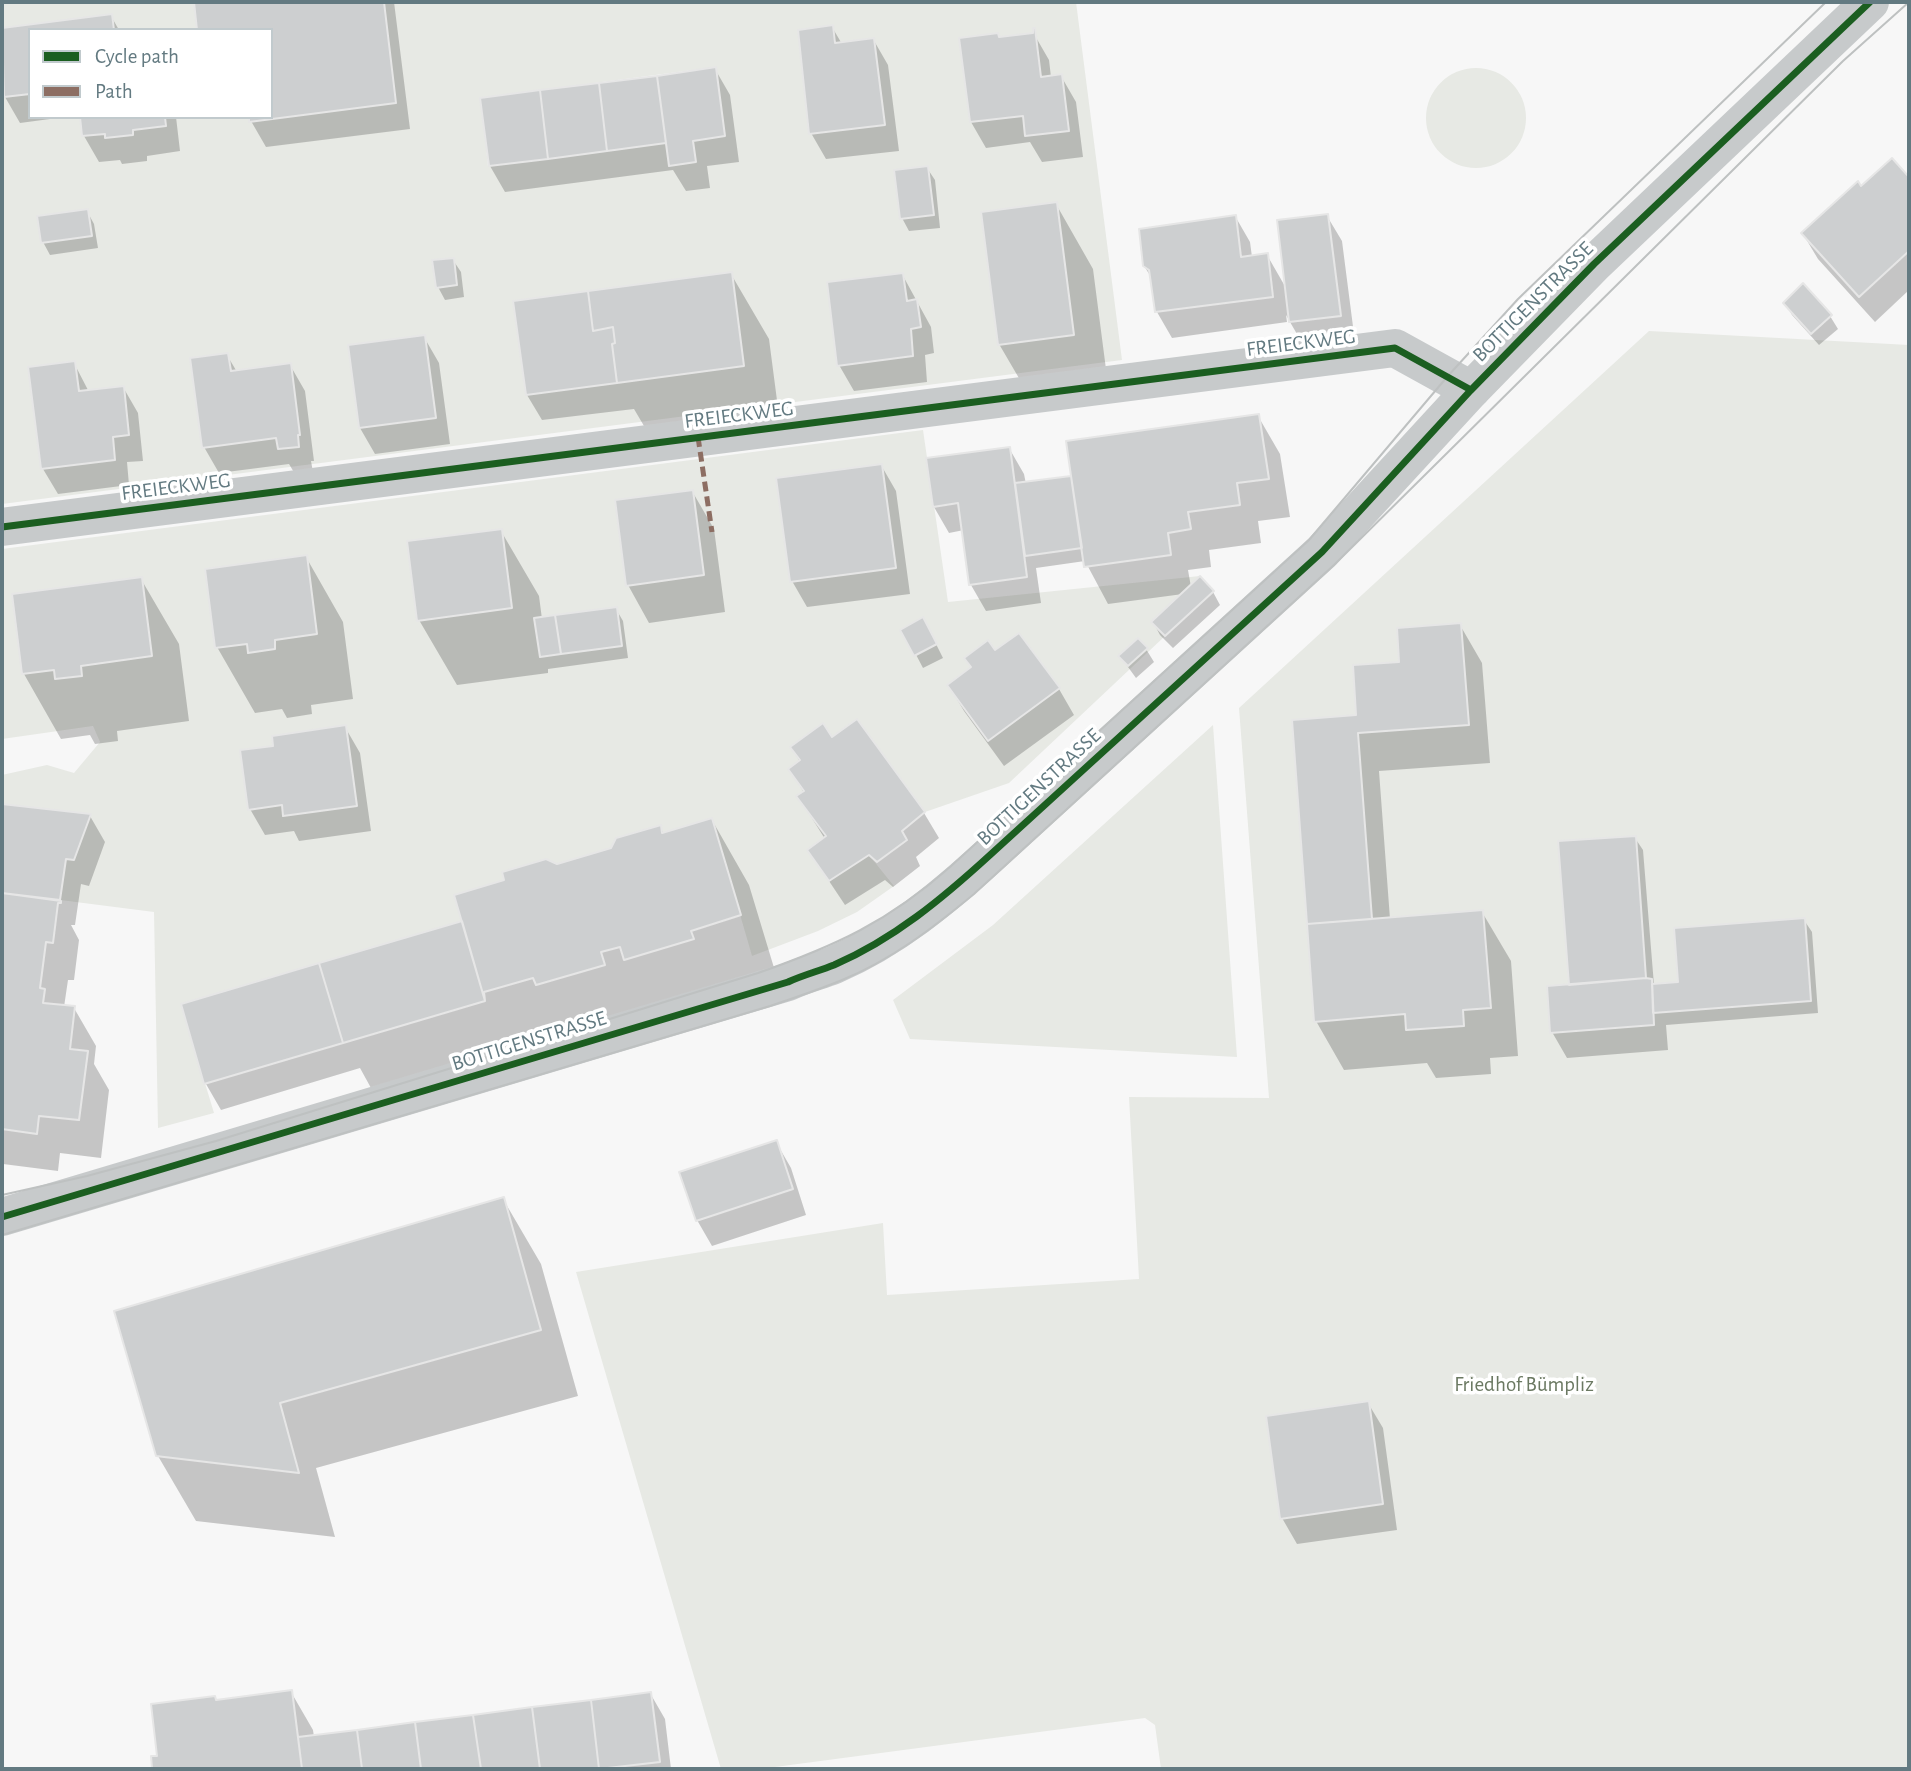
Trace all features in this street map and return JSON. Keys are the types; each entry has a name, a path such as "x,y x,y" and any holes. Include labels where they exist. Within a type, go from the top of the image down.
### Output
{"street":[{"name":"BOTTIGENSTRASSE","path":"2,1217 788,982 836,964 907,925 962,881 1322,552 1471,390 1594,264 1870,2"},
{"name":"FREIECKWEG","path":"2,527 1395,348 1471,390"}],"green space":[{"path":"2,2 194,2 197,28 114,28 112,14 2,28"},
{"path":"384,2 1076,2 1122,360 2,504 2,82 4,97 28,94 28,119 80,119 82,136 105,134 106,138 133,135 133,130 166,126 165,119 249,119 250,122 396,103","holes":["833,25 835,43 874,38 885,125 809,134 798,30","1035,28 1041,77 1062,75 1069,131 1025,136 1023,116 970,122 959,38 998,33 999,37 1033,33","716,67 725,136 693,141 695,162 669,166 666,143 488,166 481,98","928,166 934,215 900,219 895,170","1057,202 1073,335 998,344 981,212","732,272 744,366 526,395 513,301","903,273 907,301 917,299 921,327 911,329 913,356 838,366 827,282","425,335 436,418 359,428 348,345","190,359 231,371 291,363 300,434 299,447 278,449 276,438","74,361 79,391 123,386 129,435 113,437 115,460 41,469 29,367"]},
{"path":"1476,68 1504,76 1518,90 1526,118 1518,146 1504,160 1476,168 1448,160 1434,146 1426,118 1434,90 1448,76"},
{"name":"Friedhof Bümpliz","path":"1649,331 1909,345 1909,1769 1161,1769 1155,1725 1145,1718 760,1769 721,1769 576,1272 883,1223 887,1295 1139,1279 1129,1097 1269,1098 1239,708"},
{"path":"923,430 948,602 1200,576 1151,622 1165,636 1009,783 925,812 857,719 832,737 823,724 790,747 800,760 788,769 804,791 796,796 826,836 807,850 829,880 869,855 894,886 857,912 818,931 752,956 712,818 662,833 660,825 616,838 611,848 557,864 546,859 502,872 504,880 462,921 181,1004 214,1113 158,1128 154,912 60,900 66,859 74,860 91,815 2,804 2,775 47,765 74,773 100,742 93,726 2,739 2,549","holes":["882,464 896,568 776,479","693,490 626,586 615,500","502,529 511,608 417,620 407,541","306,556 317,634 275,640 275,649 249,653 247,644 215,648 205,569","142,577 152,656 81,666 82,676 56,679 54,670 22,674 12,594","617,607 622,646 540,657 535,618","923,618 937,644 914,656 901,630","1019,633 1060,688 988,741 947,685 971,667 964,658 988,640 995,650","346,725 357,806 283,816 282,805 248,809 240,751 273,746 272,736"]},
{"path":"1213,725 1237,1057 910,1039 893,1000 993,925"}],"building":[{"path":"194,2 384,2 396,103 273,119 273,28 197,28"},
{"path":"112,14 114,28 28,28 28,94 4,97 2,28"},
{"path":"833,25 835,43 874,38 885,125 809,134 798,30"},
{"path":"1033,28 1041,77 1062,74 1069,131 1025,136 1023,116 970,122 959,38 998,33 999,37 1033,33"},
{"path":"716,67 725,136 693,141 696,162 669,166 657,76"},
{"path":"657,76 666,143 607,151 599,83"},
{"path":"599,83 607,151 548,159 540,90"},
{"path":"540,90 548,159 489,166 480,98"},
{"path":"80,119 165,119 166,126 133,130 133,135 105,138 105,134 82,136"},
{"path":"249,119 272,119 249,122"},
{"path":"1892,158 1909,177 1909,251 1859,297 1801,233 1858,181 1861,186"},
{"path":"928,166 934,215 900,219 894,170"},
{"path":"1057,202 1074,335 998,345 981,212"},
{"path":"88,209 92,236 41,243 37,216"},
{"path":"1328,214 1341,316 1289,322 1277,220"},
{"path":"1236,215 1241,257 1268,253 1273,297 1155,312 1149,270 1143,266 1139,229"},
{"path":"454,258 457,285 436,288 432,260"},
{"path":"732,272 744,366 617,383 612,344 615,343 613,327 593,331 588,291"},
{"path":"903,273 907,301 917,299 921,327 911,329 913,356 837,366 827,282"},
{"path":"1803,283 1832,315 1811,334 1783,303"},
{"path":"588,291 593,331 613,327 615,343 612,344 617,383 526,395 513,301"},
{"path":"425,335 436,418 359,428 348,345"},
{"path":"228,353 231,371 291,363 300,435 299,447 278,449 276,438 202,448 190,358"},
{"path":"75,361 79,391 124,386 129,435 113,437 115,460 41,469 28,367"},
{"path":"1259,414 1269,479 1237,483 1240,505 1188,512 1191,529 1168,533 1171,555 1084,567 1066,441"},
{"path":"1010,447 1027,577 969,585 958,503 933,507 926,458"},
{"path":"882,464 896,568 790,582 776,478"},
{"path":"1071,476 1082,548 1025,556 1015,483"},
{"path":"693,490 704,575 626,586 615,500"},
{"path":"502,529 512,608 417,621 407,541"},
{"path":"307,555 317,634 275,640 275,649 248,653 247,644 215,648 205,569"},
{"path":"1200,576 1214,591 1165,636 1151,622"},
{"path":"142,577 152,656 81,666 82,676 55,679 54,670 22,674 12,594"},
{"path":"617,607 622,646 561,654 555,615"},
{"path":"555,615 561,654 540,657 534,618"},
{"path":"923,617 937,644 914,656 900,630"},
{"path":"1461,623 1469,725 1358,733 1372,919 1307,924 1292,720 1356,715 1353,665 1399,662 1397,628"},
{"path":"1019,633 1060,688 988,741 947,685 971,667 964,658 988,640 995,650"},
{"path":"1138,638 1148,648 1128,666 1118,656"},
{"path":"857,719 925,812 902,831 907,840 877,862 869,855 829,881 807,850 826,836 796,796 804,791 788,769 800,760 790,747 823,723 832,737"},
{"path":"346,725 357,806 283,816 282,805 248,810 240,750 273,746 272,736"},
{"path":"2,804 91,814 74,860 66,859 60,900 2,893"},
{"path":"712,818 741,915 691,931 694,939 624,960 620,947 601,952 605,965 536,985 533,978 484,992 485,1001 454,895 504,880 502,872 546,859 557,864 611,848 616,838 661,825 662,833"},
{"path":"1636,836 1646,978 1569,985 1558,841"},
{"path":"2,893 61,901 58,903 53,943 46,942 40,988 45,989 43,1003 75,1006 70,1049 88,1051 79,1120 39,1116 37,1134 2,1129"},
{"path":"1483,910 1491,1008 1463,1010 1464,1026 1406,1030 1405,1014 1314,1022 1307,924"},
{"path":"1805,918 1811,1001 1653,1013 1652,984 1678,982 1674,928"},
{"path":"462,921 485,1001 343,1043 319,963"},
{"path":"319,963 343,1043 204,1084 181,1004"},
{"path":"1652,979 1654,1025 1550,1033 1547,986"},
{"path":"777,1140 793,1189 696,1221 679,1172"},
{"path":"504,1197 541,1330 280,1403 299,1473 156,1456 114,1311"},
{"path":"1369,1401 1383,1504 1280,1519 1266,1416"},
{"path":"292,1690 302,1769 152,1769 151,1756 157,1756 151,1704 215,1696 216,1700"},
{"path":"651,1692 660,1762 599,1769 591,1700"},
{"path":"591,1700 599,1769 540,1769 532,1707"},
{"path":"532,1707 540,1769 481,1769 473,1715"},
{"path":"473,1715 481,1769 421,1769 415,1722"},
{"path":"415,1722 421,1769 362,1769 357,1730"},
{"path":"357,1730 362,1769 302,1769 298,1737"}],"tram line":[{"path":"2,1195 87,1176 216,1141 758,973 860,931 905,903 950,867 1309,540 1447,377 1518,299 1826,2"},
{"path":"2,1235 770,1006 842,980 894,953 974,894 1334,565 1843,61 1909,2"}],"marked path":[{"path":"698,437 712,532"}],"cycle path":[{"path":"2,1217 788,982 856,955 897,930 936,902 972,871 1322,552 1471,390 1594,264 1870,2"},
{"path":"2,527 1395,348 1471,390"}]}
